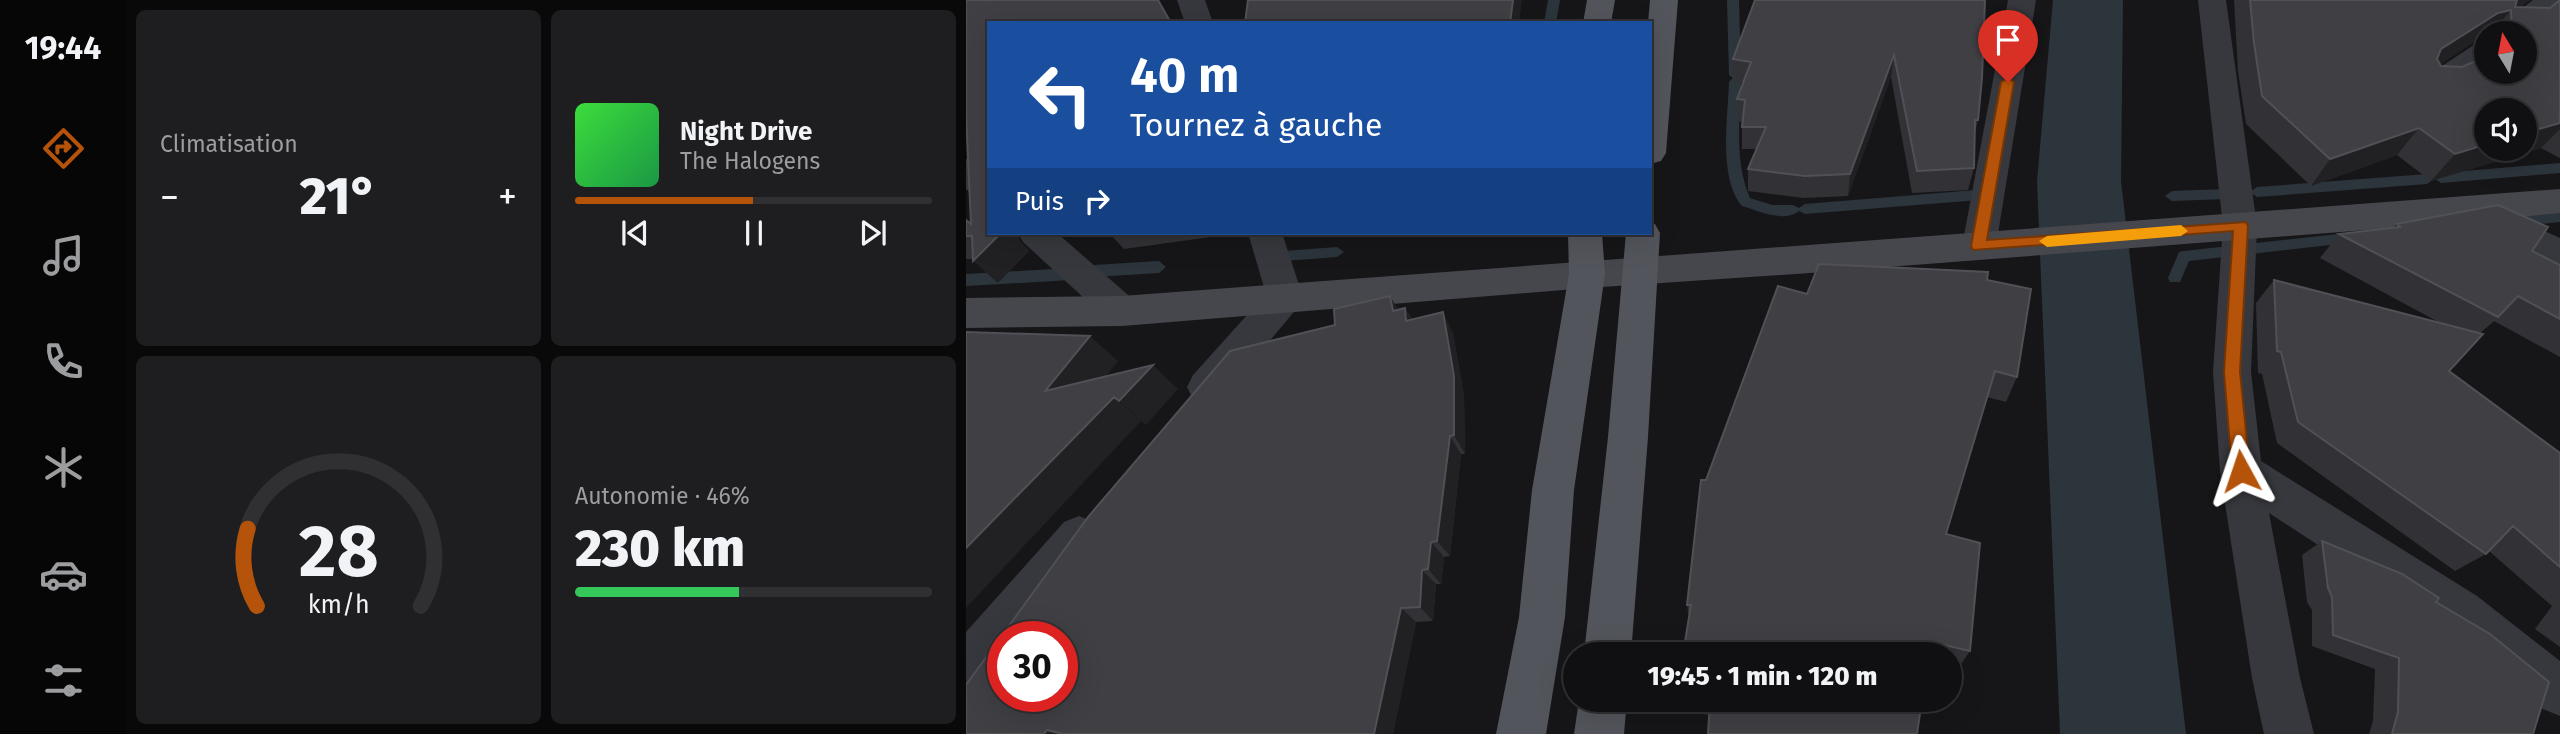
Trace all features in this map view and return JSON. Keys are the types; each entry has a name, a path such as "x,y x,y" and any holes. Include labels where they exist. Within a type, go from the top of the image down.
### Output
{"main road":[{"path":"1597,21 1601,0"},
{"path":"1652,131 1664,0"},
{"path":"966,313 1122,312 1587,274 1641,252 1979,246 2560,201"},
{"path":"1521,734 1542,617 1553,491 1587,274 1585,235"},
{"path":"1608,642 1628,437 1641,252"},
{"path":"1599,734 1602,712"}],"street":[{"path":"1191,0 1198,21"},
{"path":"1979,246 2022,0"},
{"path":"2212,0 2241,226 2232,372 2241,471 2276,678 2289,734"},
{"path":"2524,21 2551,0"},
{"path":"2432,86 2474,58"},
{"path":"966,170 987,189"},
{"path":"2470,210 2560,253"},
{"path":"1037,235 1122,312"},
{"path":"1185,413 1285,297 1266,235"},
{"path":"2241,471 2462,612 2560,692"},
{"path":"966,668 1103,508"}],"building":[{"path":"966,0 1158,0 1170,21 987,21 987,235 999,235 973,261 972,236 966,236 966,220 971,224 966,114"},
{"path":"1248,0 1513,0 1510,21 1245,21"},
{"path":"1755,0 1985,0 1982,78 1978,120 1975,120 1974,168 1917,171 1894,55 1850,174 1805,176 1748,169 1766,127 1742,127 1745,100 1737,99 1751,62 1733,59"},
{"path":"2250,0 2517,0 2515,7 2550,8 2560,0 2560,123 2537,130 2537,98 2474,98 2474,148 2455,154 2419,128 2330,159 2262,96"},
{"path":"2498,205 2548,227 2532,251 2560,265 2560,319 2518,296 2498,317 2339,234 2400,227 2397,224"},
{"path":"1819,264 1988,272 1987,280 2031,289 2017,377 1995,371 1946,534 1980,543 1970,651 1962,649 1962,642 1685,642 1691,605 1687,605 1701,480 1706,480 1778,286 1807,294"},
{"path":"2274,280 2483,334 2449,371 2560,453 2560,567 2513,526 2486,554 2298,422 2281,352 2277,351"},
{"path":"1390,296 1393,311 1405,308 1406,321 1443,312 1454,376 1454,435 1450,436 1437,541 1431,542 1428,569 1422,570 1420,607 1401,608 1374,734 1063,734 1047,730 1044,734 966,734 966,685 987,656 987,712 1078,712 1078,621 1012,621 1088,517 1230,351 1335,325 1334,309"},
{"path":"966,332 1090,336 1045,391 1153,365 1119,401 1114,397 966,548"},
{"path":"2322,541 2402,574 2439,598 2436,602 2490,634 2549,682 2533,734 2392,734 2398,712 2399,658 2333,635 2332,597 2328,588"},
{"path":"1709,712 1920,712 1917,734 1708,734"}],"waterway":[{"path":"1550,21 1554,0"},
{"path":"1733,0 1735,75"},
{"path":"2088,0 2079,181 2123,734"},
{"path":"1735,82 1735,174 1744,199"},
{"path":"2441,178 2560,168"},
{"path":"2257,192 2427,179"},
{"path":"1805,209 1979,195 1989,189"},
{"path":"2172,196 2226,194"},
{"path":"2053,204 2102,200"},
{"path":"1747,202 1772,210 1793,210"},
{"path":"2510,222 2560,217"},
{"path":"2175,278 2184,256 2356,237"},
{"path":"1270,257 1337,252"},
{"path":"1094,271 1159,267"},
{"path":"966,280 1071,274"}],"slow traffic":[{"path":"2047,241 2181,231"}],"route":[{"path":"2008,82 1979,246 2241,226 2232,372 2241,471"}]}
